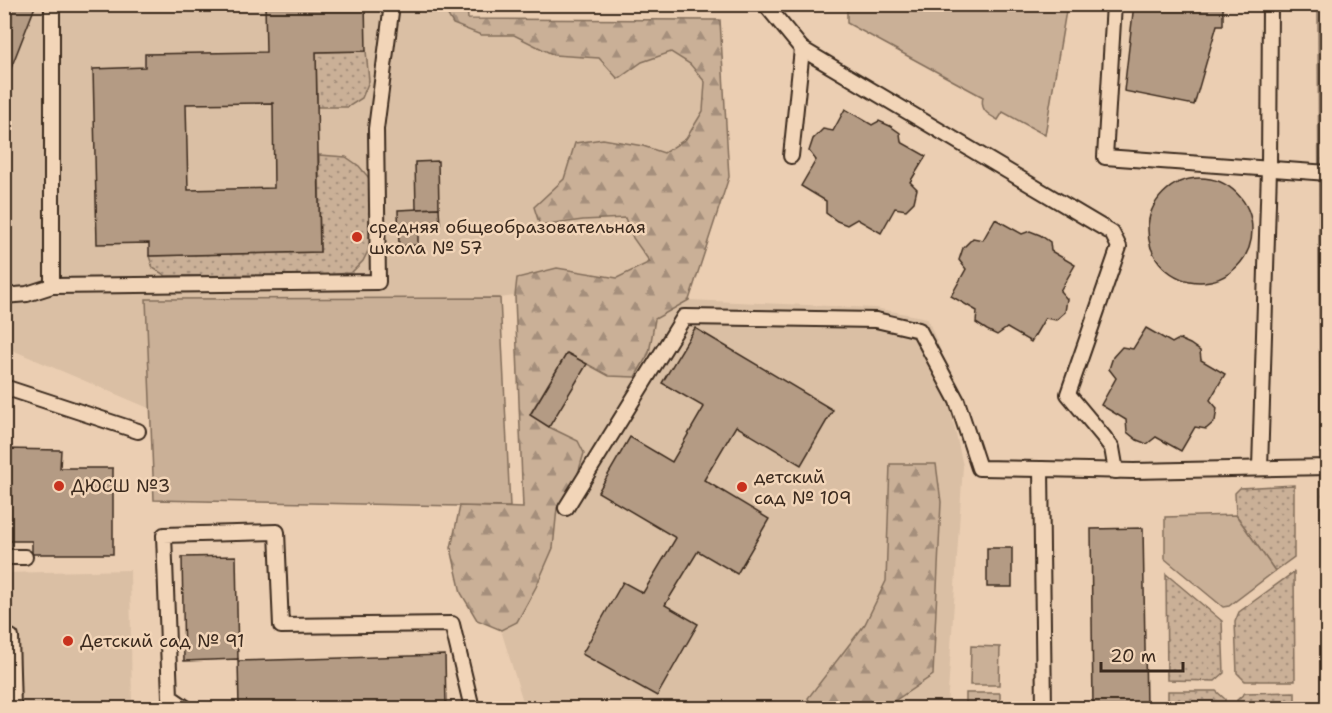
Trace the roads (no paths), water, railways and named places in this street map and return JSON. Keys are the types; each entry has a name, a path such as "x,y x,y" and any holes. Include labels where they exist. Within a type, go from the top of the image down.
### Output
{"lane":[{"path":"51,285 52,4"},
{"path":"4,296 27,294 51,285 378,282 376,129 392,4"},
{"path":"765,4 802,49 1112,233 1119,247 1068,394 1112,448 1116,471"},
{"path":"1114,4 1105,157 1328,173"},
{"path":"1260,468 1269,169 1270,4"},
{"path":"791,156 802,49"},
{"path":"566,508 684,317 876,320 919,330 957,401 980,468 1116,471 1328,466"},
{"path":"4,387 138,430"},
{"path":"1041,469 1044,708"},
{"path":"186,708 170,697 164,535 277,531 281,626 452,624 472,708"},
{"path":"4,557 25,556"},
{"path":"4,637 11,637 13,708"}],"place":[{"name":"средняя общеобразовательная школа № 57","path":"357,237"},
{"name":"ДЮСШ №3","path":"59,486"},
{"name":"детский сад № 109","path":"742,487"},
{"name":"Детский сад № 91","path":"68,641"}]}
